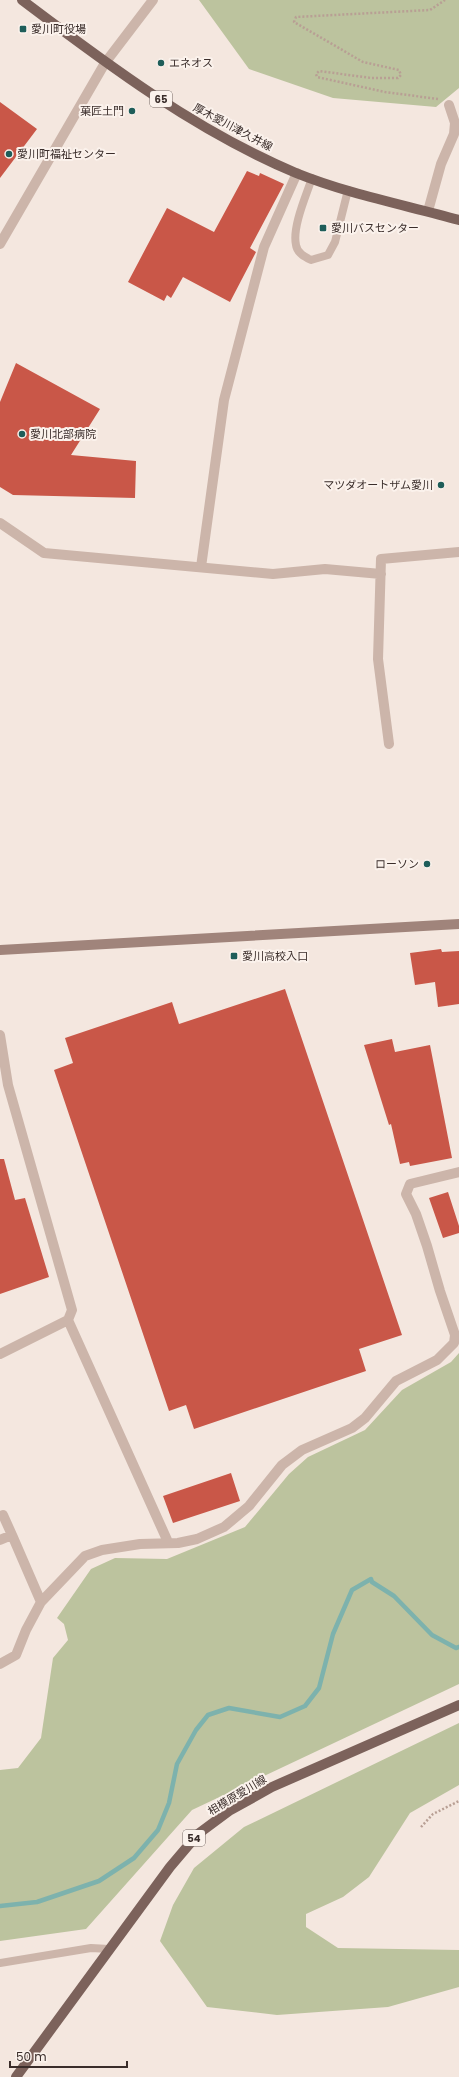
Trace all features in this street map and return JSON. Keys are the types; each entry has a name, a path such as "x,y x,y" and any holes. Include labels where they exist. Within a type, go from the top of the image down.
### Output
{"main road":[{"name":"厚木愛川津久井線","path":"22,0 105,62 183,114 255,154 297,173 348,190 459,220"},
{"name":"相模原愛川線","path":"16,2077 170,1867 198,1834 229,1811 272,1787 459,1705"}],"street":[{"path":"0,244 105,62 153,0"},
{"path":"428,212 441,164 454,134 455,123 449,105"},
{"path":"201,567 224,400 264,247 297,173"},
{"path":"0,523 44,554 273,574 325,569 381,574"},
{"path":"389,744 378,659 381,559 459,552"},
{"path":"0,950 459,924"},
{"path":"0,1035 8,1085 72,1310 68,1320 0,1354"},
{"path":"0,1664 16,1655 26,1630 40,1602 86,1556 102,1550 168,1542 178,1543 197,1539 224,1527 249,1506 282,1465 302,1450 352,1428 365,1418 396,1381 437,1360 454,1344 455,1335 440,1291 428,1246 416,1214 406,1194 410,1184 459,1172"},
{"path":"68,1320 168,1542"},
{"path":"3,1515 40,1602"},
{"path":"0,1540 12,1535"}],"lane":[{"path":"312,178 296,234 296,247 301,254 311,260 328,254 335,242 348,190"},
{"path":"0,1963 91,1948 109,1949"}],"path":[{"path":"444,0 430,10 296,17 294,22 363,62 399,70 401,75 398,78 371,78 319,70 316,74 317,77 385,92 439,99 449,105"},
{"path":"421,1827 433,1814 459,1801"}],"green space":[{"path":"199,0 459,0 459,88 436,107 333,98 249,69"},
{"path":"459,1353 459,1684 192,1810 86,1929 0,1941 0,1770 18,1768 41,1738 53,1658 68,1640 64,1624 57,1618 91,1569 115,1558 167,1559 245,1527 289,1474 308,1457 365,1430 402,1390 451,1362"},
{"path":"459,1723 459,1785 410,1813 369,1877 343,1897 306,1914 306,1927 338,1948 459,1950 459,1987 388,2007 277,2015 207,2007 160,1941 173,1905 194,1868 244,1827"}],"building":[{"name":"愛川町福祉センター","path":"0,102 37,129 0,178"},
{"path":"247,171 259,176 260,173 284,184 250,248 256,252 230,302 183,277 171,298 167,295 164,301 128,282 167,208 214,232"},
{"name":"愛川北部病院","path":"16,363 100,409 71,455 136,461 135,498 13,495 0,487 0,402"},
{"path":"441,949 442,952 459,951 459,1004 438,1007 435,982 415,985 410,953"},
{"path":"285,989 402,1335 359,1349 366,1371 194,1429 186,1405 169,1411 54,1070 73,1063 65,1038 172,1002 179,1024"},
{"path":"392,1039 395,1052 430,1045 452,1158 410,1166 409,1162 400,1164 391,1124 389,1125 364,1045"},
{"path":"0,1159 4,1159 15,1200 25,1198 49,1277 0,1294"},
{"path":"448,1192 459,1226 459,1233 443,1238 429,1198"},
{"path":"231,1473 240,1501 173,1523 163,1496"}],"waterway":[{"path":"0,1906 37,1902 99,1881 134,1858 158,1830 169,1803 177,1764 196,1730 208,1715 229,1708 280,1717 305,1706 319,1688 333,1634 352,1590 371,1579 372,1582 394,1596 432,1635 456,1648 459,1647"}],"place":[{"name":"愛川町役場","path":"23,29"},
{"name":"エネオス","path":"161,63"},
{"name":"菓匠土門","path":"132,111"},
{"name":"愛川町福祉センター","path":"9,154"},
{"name":"愛川バスセンター","path":"323,228"},
{"name":"愛川北部病院","path":"22,434"},
{"name":"マツダオートザム愛川","path":"441,485"},
{"name":"ローソン","path":"427,864"},
{"name":"愛川高校入口","path":"234,956"}]}
